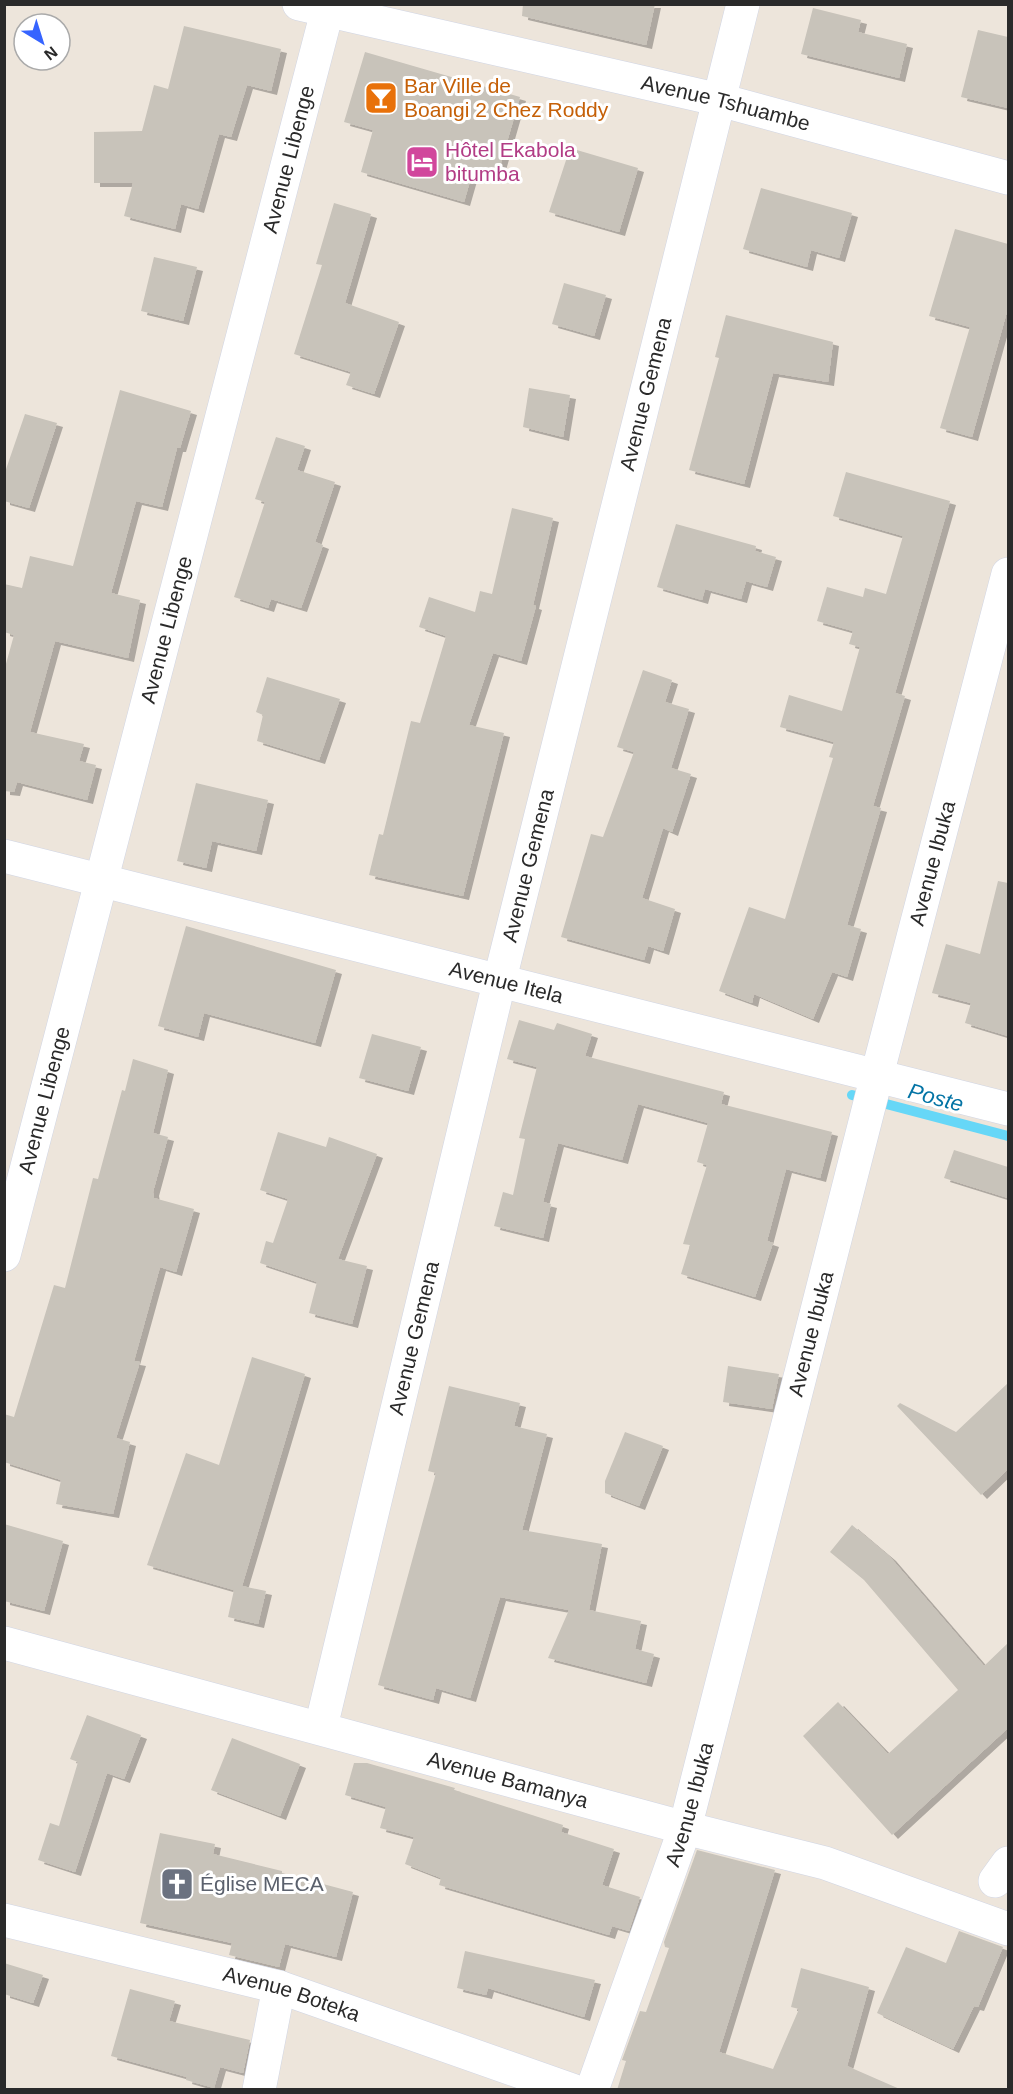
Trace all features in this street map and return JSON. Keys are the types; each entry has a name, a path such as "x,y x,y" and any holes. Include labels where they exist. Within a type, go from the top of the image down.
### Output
{"street":[{"name":"Avenue Gemena","path":"321,1728 500,979 743,4"},
{"name":"Avenue Tshuambe","path":"318,7 720,100 1008,178"},
{"name":"Avenue Libenge","path":"4,1255 318,7"},
{"name":"Avenue Ibuka","path":"592,2090 685,1828 877,1075 1008,574"},
{"name":"Avenue Itela","path":"4,856 1008,1108"},
{"name":"Avenue Bamanya","path":"4,1643 685,1828 825,1863 1008,1929"},
{"name":"Avenue Boteka","path":"4,1920 279,1987 572,2090"},
{"path":"259,2090 279,1987"}],"building":[{"path":"523,4 655,4 646,45 522,16"},
{"path":"813,8 861,20 858,32 907,44 899,78 801,54"},
{"path":"184,26 281,49 271,91 247,85 231,137 219,134 198,209 181,204 175,229 124,216 133,183 94,183 94,132 142,131 154,85 168,89"},
{"path":"978,30 1008,37 1008,108 961,97"},
{"path":"365,52 520,97 496,180 472,174 464,202 361,172 373,130 344,122"},
{"path":"570,148 638,168 619,232 549,212"},
{"path":"761,188 852,213 839,258 811,250 807,267 743,249"},
{"path":"334,203 371,214 345,303 399,322 374,394 346,385 351,372 294,354 322,265 316,264"},
{"path":"955,229 1008,244 1008,308 972,437 940,428 970,327 929,316"},
{"path":"154,257 197,267 183,321 141,311"},
{"path":"564,283 606,295 594,336 552,324"},
{"path":"726,315 833,342 828,382 773,373 744,484 689,470 719,358 715,357"},
{"path":"529,388 570,395 563,437 523,427"},
{"path":"120,390 191,411 180,448 177,448 162,507 136,501 111,593 140,600 128,658 55,641 30,732 84,744 79,761 96,765 87,800 17,782 14,792 4,791 4,671 14,635 4,632 4,584 22,588 30,556 73,566"},
{"path":"25,414 57,423 29,508 4,501 4,475"},
{"path":"276,437 305,446 297,470 335,482 315,542 323,545 301,608 271,599 268,608 234,597 265,502 255,499"},
{"path":"846,472 950,501 895,693 905,696 873,806 881,808 847,925 861,929 847,977 832,972 813,1019 754,994 752,1003 719,991 749,907 785,919 833,758 829,757 834,742 780,727 789,695 842,711 860,647 849,644 853,631 817,621 827,587 863,597 865,588 886,594 903,536 833,516"},
{"path":"512,508 553,518 533,605 536,606 521,661 493,653 469,725 504,733 463,896 369,875 379,834 383,835 411,721 420,723 446,636 419,627 429,597 475,612 480,591 492,594"},
{"path":"676,524 756,546 755,551 776,557 767,587 746,581 741,599 705,589 702,600 657,587"},
{"path":"643,670 672,680 665,702 689,709 671,768 691,774 672,832 663,828 642,898 675,909 663,951 648,946 644,960 561,937 591,834 603,837 634,752 617,747"},
{"path":"267,677 340,699 319,760 257,741 263,715 256,712"},
{"path":"196,783 268,800 256,851 212,841 206,868 177,861"},
{"path":"998,881 1008,883 1008,1036 965,1023 971,1003 932,993 946,944 980,954"},
{"path":"186,926 336,970 315,1043 204,1013 198,1037 158,1026"},
{"path":"519,1020 554,1030 557,1023 592,1034 585,1056 724,1092 721,1104 832,1132 820,1178 786,1169 767,1241 773,1243 755,1297 681,1274 690,1245 683,1244 707,1165 697,1162 708,1123 638,1104 622,1160 558,1143 543,1202 551,1204 543,1238 494,1226 503,1192 513,1195 525,1139 519,1138 537,1067 507,1059"},
{"path":"372,1034 421,1047 408,1091 359,1078"},
{"path":"133,1059 168,1070 153,1133 168,1137 153,1192 154,1198 194,1209 176,1272 160,1267 134,1361 140,1362 116,1438 130,1442 113,1514 56,1504 61,1480 4,1462 4,1414 14,1417 54,1285 65,1288 93,1178 98,1179 122,1090 125,1091"},
{"path":"278,1132 326,1147 329,1137 377,1154 338,1259 367,1266 352,1324 309,1313 317,1282 260,1263 266,1241 273,1243 288,1199 260,1190"},
{"path":"954,1150 1008,1167 1008,1198 944,1178"},
{"path":"252,1357 305,1374 242,1586 266,1591 258,1624 228,1617 234,1590 147,1565 186,1453 219,1465"},
{"path":"728,1366 779,1374 772,1409 723,1402"},
{"path":"1008,1383 1008,1469 981,1495 897,1406 900,1403 956,1432"},
{"path":"449,1386 520,1403 514,1426 547,1434 522,1530 602,1544 589,1610 641,1621 635,1649 654,1654 646,1683 548,1658 569,1610 500,1597 470,1698 436,1688 433,1700 378,1685 436,1473 428,1471"},
{"path":"625,1432 663,1446 639,1506 605,1493 605,1481"},
{"path":"4,1524 63,1541 44,1611 4,1601"},
{"path":"852,1525 890,1557 984,1666 1008,1643 1008,1728 892,1835 803,1736 838,1702 888,1754 958,1690 864,1580 830,1552"},
{"path":"87,1715 141,1735 124,1779 107,1773 75,1872 38,1860 50,1823 59,1826 78,1762 70,1759"},
{"path":"232,1738 300,1764 280,1816 211,1790"},
{"path":"354,1763 367,1763 455,1788 454,1790 563,1825 561,1832 614,1849 602,1885 640,1897 629,1931 612,1926 609,1935 439,1885 441,1878 405,1864 414,1837 380,1828 386,1807 345,1795"},
{"path":"160,1833 215,1844 213,1854 353,1892 336,1957 285,1944 279,1967 229,1955 232,1943 140,1923"},
{"path":"697,1850 775,1870 719,2052 773,2069 799,2009 791,2007 801,1968 869,1987 847,2066 902,2090 617,2090 626,2061 622,2060 640,2011 646,2012 669,1948 665,1947 664,1942"},
{"path":"959,1931 1003,1947 978,2007 974,2006 953,2049 877,2013 906,1947 946,1963"},
{"path":"465,1951 595,1980 584,2017 488,1988 486,1995 457,1988"},
{"path":"4,1963 43,1975 33,2003 4,1994"},
{"path":"130,1989 175,2001 169,2021 250,2040 243,2073 220,2067 214,2088 186,2080 187,2077 111,2056"}],"waterway":[{"name":"Poste","path":"852,1095 1008,1136"}],"place":[{"name":"Bar Ville de Boangi 2 Chez Roddy","path":"381,98"},
{"name":"Hôtel Ekabola bitumba","path":"422,162"},
{"name":"Église MECA","path":"177,1884"}]}
